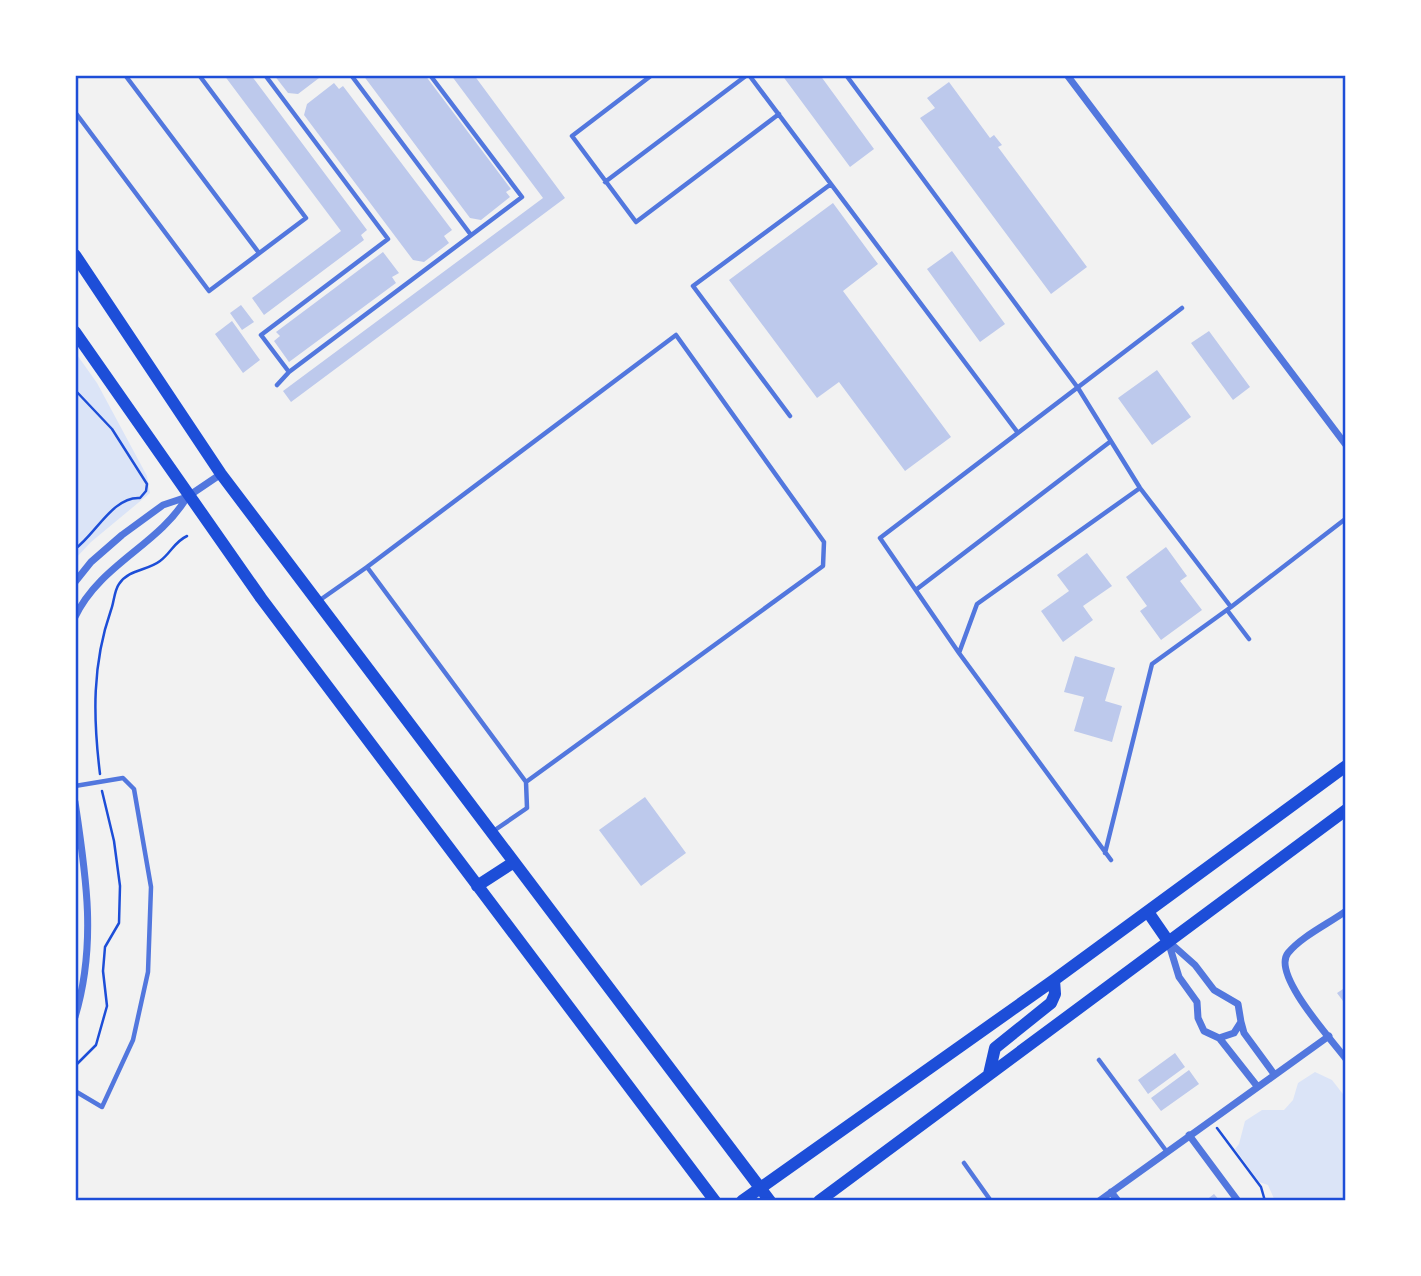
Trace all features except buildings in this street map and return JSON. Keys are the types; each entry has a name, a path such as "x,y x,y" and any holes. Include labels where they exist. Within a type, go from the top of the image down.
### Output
{"main road":[{"path":"75,255 221,474 769,1201"},
{"path":"75,332 187,497 715,1201"},
{"path":"742,1201 1055,980 1346,766"},
{"path":"819,1201 1346,810"},
{"path":"477,886 514,862"},
{"path":"1148,912 1168,941"},
{"path":"989,1074 995,1048 1051,1003 1055,994 1055,980"}],"street":[{"path":"1067,75 1346,445"},
{"path":"75,582 122,535 163,505 187,497 221,474"},
{"path":"75,617 107,572 175,519 187,497"},
{"path":"75,802 90,921 88,955 75,1017"},
{"path":"1346,911 1289,952 1284,960 1288,982 1346,1059"},
{"path":"1168,941 1195,965 1214,990 1238,1004 1244,1033 1274,1074"},
{"path":"1168,941 1180,977 1198,1002 1200,1025 1209,1035 1227,1044 1258,1086"},
{"path":"1219,1038 1234,1033 1241,1022"},
{"path":"1099,1201 1329,1037"},
{"path":"1189,1135 1238,1201"},
{"path":"1111,1192 1118,1201"}],"lane":[{"path":"125,75 259,253"},
{"path":"75,112 209,291 306,218 199,75"},
{"path":"265,75 388,239 261,335 289,372"},
{"path":"351,75 471,235"},
{"path":"277,385 289,372 522,197 430,75"},
{"path":"652,75 572,136 636,222 779,114"},
{"path":"605,182 748,75 1018,433"},
{"path":"846,75 1077,388 1140,488 1249,639"},
{"path":"790,416 693,286 831,184"},
{"path":"1111,860 959,653 880,538 1182,308"},
{"path":"317,602 676,335 824,542 823,566 526,782"},
{"path":"916,589 1111,441"},
{"path":"959,653 977,604 1140,488"},
{"path":"1105,853 1152,664 1344,520"},
{"path":"367,567 526,782 527,808 492,833"},
{"path":"75,786 123,778 134,789 151,887 148,972 133,1040 102,1107 75,1091"},
{"path":"1099,1060 1167,1152"},
{"path":"964,1163 991,1201"}],"path":[{"path":"75,390 112,429 147,484 146,491 140,498 132,497 103,517 91,538 75,549"},
{"path":"1211,1119 1261,1186 1265,1201"}],"shaded area":[{"path":"75,352 97,383 147,476 150,493 91,542 75,559"},
{"path":"1315,1072 1332,1080 1346,1098 1346,1201 1275,1201 1268,1185 1259,1182 1235,1149 1245,1121 1262,1110 1284,1110 1293,1100 1298,1083"}]}
